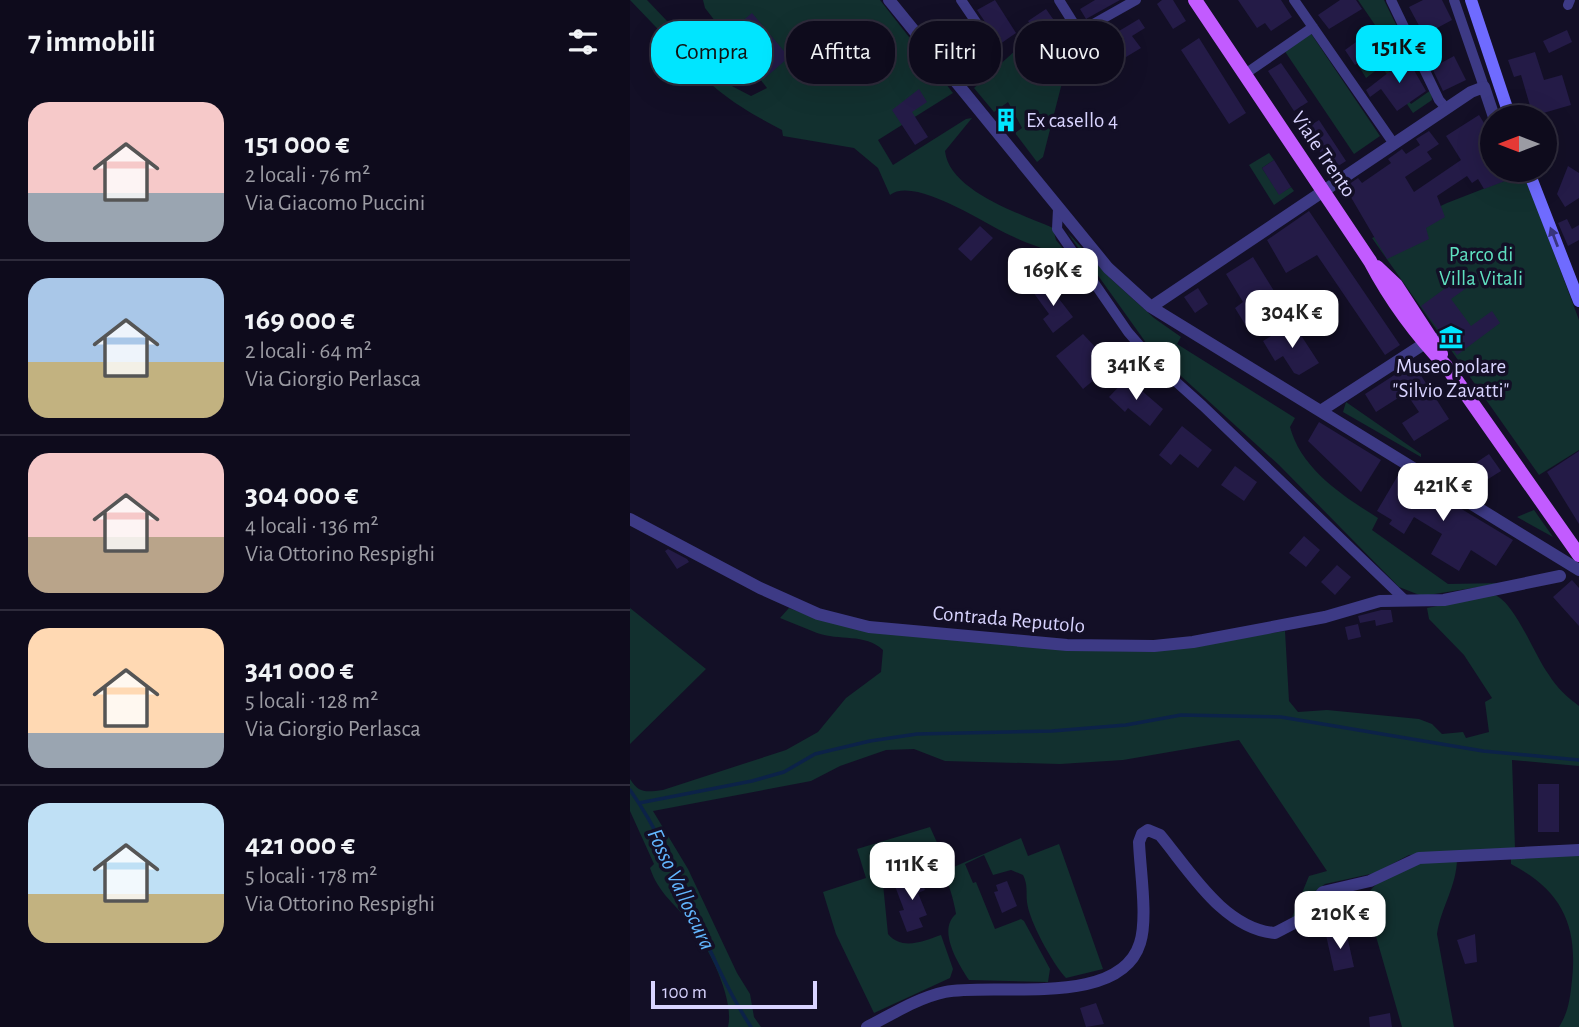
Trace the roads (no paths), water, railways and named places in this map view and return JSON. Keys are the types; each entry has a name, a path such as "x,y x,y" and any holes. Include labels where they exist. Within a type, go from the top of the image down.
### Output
{"main road":[{"name":"Viale Trento","path":"1195,0 1370,261 1396,285 1428,341 1575,555"},
{"path":"1471,0 1506,105"},
{"path":"1533,182 1579,300"}],"street":[{"path":"889,0 1108,268 1151,307 1322,410 1575,555 1579,570"},
{"path":"961,0 975,21"},
{"path":"1059,0 1079,32 1136,0"},
{"path":"1294,0 1394,144"},
{"path":"1391,0 1439,100 1446,108"},
{"path":"1454,0 1490,105"},
{"path":"1245,74 1313,27"},
{"path":"1151,307 1446,108 1484,87"},
{"path":"1058,209 1057,229 1128,332 1154,362 1223,424 1405,600"},
{"path":"1322,410 1428,341"},
{"name":"Contrada Reputolo","path":"630,519 760,588 818,614 869,627 1067,645 1154,646 1325,617 1380,601 1444,600 1560,576 1579,578"},
{"path":"1560,576 1575,555"},
{"path":"867,1027 941,993 1063,989 1120,970 1130,961 1140,943 1139,842 1142,834 1148,830 1160,835 1228,913 1246,926 1275,933 1298,921 1322,892 1370,881 1405,862 1419,858 1579,850"}],"waterway":[{"path":"639,803 752,781 784,772 815,754 870,741 917,734 1052,731 1126,725 1181,715 1281,717 1483,751 1579,760"},
{"name":"Fosso Valloscura","path":"630,790 664,847 719,968 751,1027"}],"place":[{"name":"Ex casello 4","path":"1006,120"},
{"name":"Museo polare \"Silvio Zavatti\"","path":"1451,337"}],"park label":[{"name":"Parco di Villa Vitali","path":"1481,266"}]}
